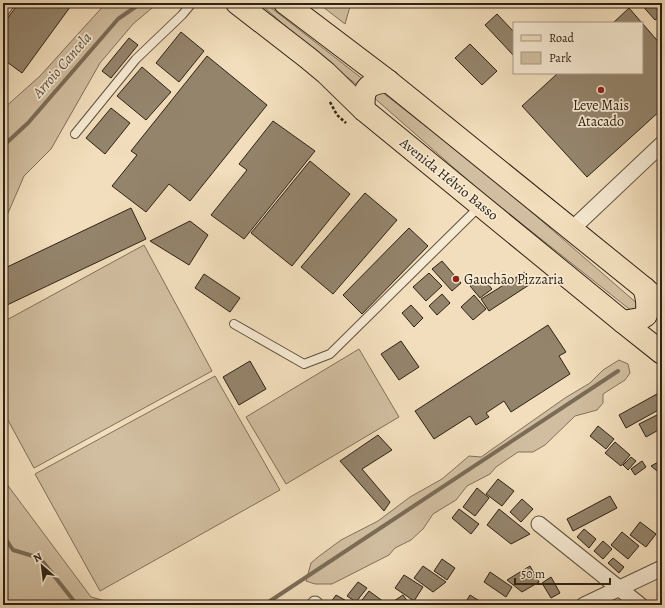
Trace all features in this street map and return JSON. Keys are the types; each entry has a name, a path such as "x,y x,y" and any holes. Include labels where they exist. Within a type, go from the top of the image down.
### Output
{"main road":[{"name":"Avenida Hélvio Basso","path":"237,3 314,63 364,110 662,353"},
{"path":"285,3 388,81 662,304"},
{"path":"364,110 364,100 368,87 373,84 388,81"},
{"path":"623,322 640,319 646,315 648,309 644,288"}],"street":[{"path":"572,230 662,144"},
{"path":"539,524 640,605"},
{"path":"584,605 662,568"}],"lane":[{"path":"3,14 11,3"},
{"path":"75,134 136,59 182,15 192,3"},
{"path":"234,324 304,364 330,354 481,205"}],"green space":[{"path":"106,3 158,3 133,24 100,63 51,149 24,176 5,220 3,232 3,109 40,76"},
{"path":"259,3 265,3 364,80 360,87 322,58"},
{"path":"318,3 351,3 345,24"},
{"path":"378,89 490,176 641,308 633,312 478,189 372,96"},
{"path":"144,245 212,371 34,468 3,411 3,322"},
{"path":"359,349 399,417 286,484 246,417"},
{"path":"619,360 628,364 630,373 625,380 603,394 603,403 597,410 575,416 545,445 533,452 518,452 496,467 490,474 467,486 456,500 433,514 423,529 411,540 395,548 389,555 332,584 315,584 306,581 311,563 341,540 378,521 410,497 442,479 469,456 481,457 565,398 590,383 603,370"},
{"path":"215,376 280,490 100,591 35,474"},
{"path":"3,479 91,597 113,603 114,605 14,605 3,595"}],"building":[{"path":"19,3 73,3 22,73 3,59 3,24"},
{"path":"640,3 655,3 662,11 662,15 655,20"},
{"path":"629,8 641,22 614,22"},
{"path":"497,14 513,31 513,55 485,25"},
{"name":"Leve Mais Atacado","path":"643,24 662,46 662,109 587,177 522,106 557,74 643,74"},
{"path":"181,32 204,51 179,82 156,63"},
{"path":"129,38 138,45 111,78 102,71"},
{"path":"470,44 497,71 482,85 455,58"},
{"path":"207,56 267,105 190,201 169,184 146,212 112,186 137,155 131,151"},
{"path":"142,67 171,92 146,120 117,96"},
{"path":"111,108 130,123 105,154 86,138"},
{"path":"273,121 315,151 244,239 211,215 247,170 239,164"},
{"path":"310,161 350,194 292,266 251,233"},
{"path":"365,193 397,220 333,294 301,267"},
{"path":"131,208 146,239 5,306 3,302 3,269"},
{"path":"190,221 208,235 189,265 150,241"},
{"path":"409,228 428,246 362,314 343,295"},
{"path":"442,261 461,283 452,291 432,269"},
{"path":"525,272 532,283 489,311 481,299"},
{"path":"429,273 442,286 426,301 413,287"},
{"path":"204,274 240,298 230,312 195,288"},
{"path":"481,276 492,289 480,298 470,286"},
{"path":"442,294 450,303 437,315 429,306"},
{"path":"474,295 486,309 473,320 461,307"},
{"path":"411,305 423,318 414,327 402,313"},
{"path":"548,325 566,352 559,356 570,374 511,412 504,401 486,413 489,417 476,425 470,416 434,439 415,411"},
{"path":"401,341 419,367 399,380 381,354"},
{"path":"250,361 266,389 239,405 223,377"},
{"path":"657,394 662,403 662,408 626,428 619,415"},
{"path":"661,413 662,428 646,437 639,424"},
{"path":"598,426 614,439 606,449 590,436"},
{"path":"378,435 392,450 362,469 390,502 384,511 340,461"},
{"path":"615,442 630,455 621,466 605,453"},
{"path":"631,457 636,461 628,470 623,465"},
{"path":"662,460 662,475 651,466"},
{"path":"642,461 646,467 635,475 631,469"},
{"path":"498,479 514,491 502,506 486,494"},
{"path":"477,488 489,498 475,516 463,507"},
{"path":"610,496 617,508 573,531 567,519"},
{"path":"522,499 533,509 521,522 510,512"},
{"path":"459,509 479,524 471,534 452,518"},
{"path":"499,509 530,534 511,544 487,525"},
{"path":"640,522 656,534 646,547 630,535"},
{"path":"584,529 596,539 589,548 577,537"},
{"path":"622,532 639,546 628,559 611,545"},
{"path":"603,541 612,549 603,559 594,551"},
{"path":"613,558 624,567 619,573 608,563"},
{"path":"442,559 455,568 447,580 434,571"},
{"path":"423,566 446,582 433,592 414,578"},
{"path":"530,566 539,582 522,592 507,580"},
{"path":"490,572 512,587 506,597 484,582"},
{"path":"404,575 423,587 414,601 395,588"},
{"path":"551,577 560,593 551,598 542,583"},
{"path":"358,582 367,588 356,602 347,596"},
{"path":"369,591 384,602 382,605 359,604"},
{"path":"336,595 350,603 349,605 329,605"},
{"path":"403,595 410,605 392,605 391,603"},
{"path":"470,595 486,605 464,605"}],"waterway":[{"name":"Arroio Cancela","path":"3,146 28,123 118,19 141,3"},
{"path":"264,605 618,371"},
{"name":"Arroio Cancela","path":"3,535 13,550 40,558 77,605"}],"place":[{"name":"Leve Mais Atacado","path":"601,90"},
{"name":"Gauchão Pizzaria","path":"456,279"}]}
